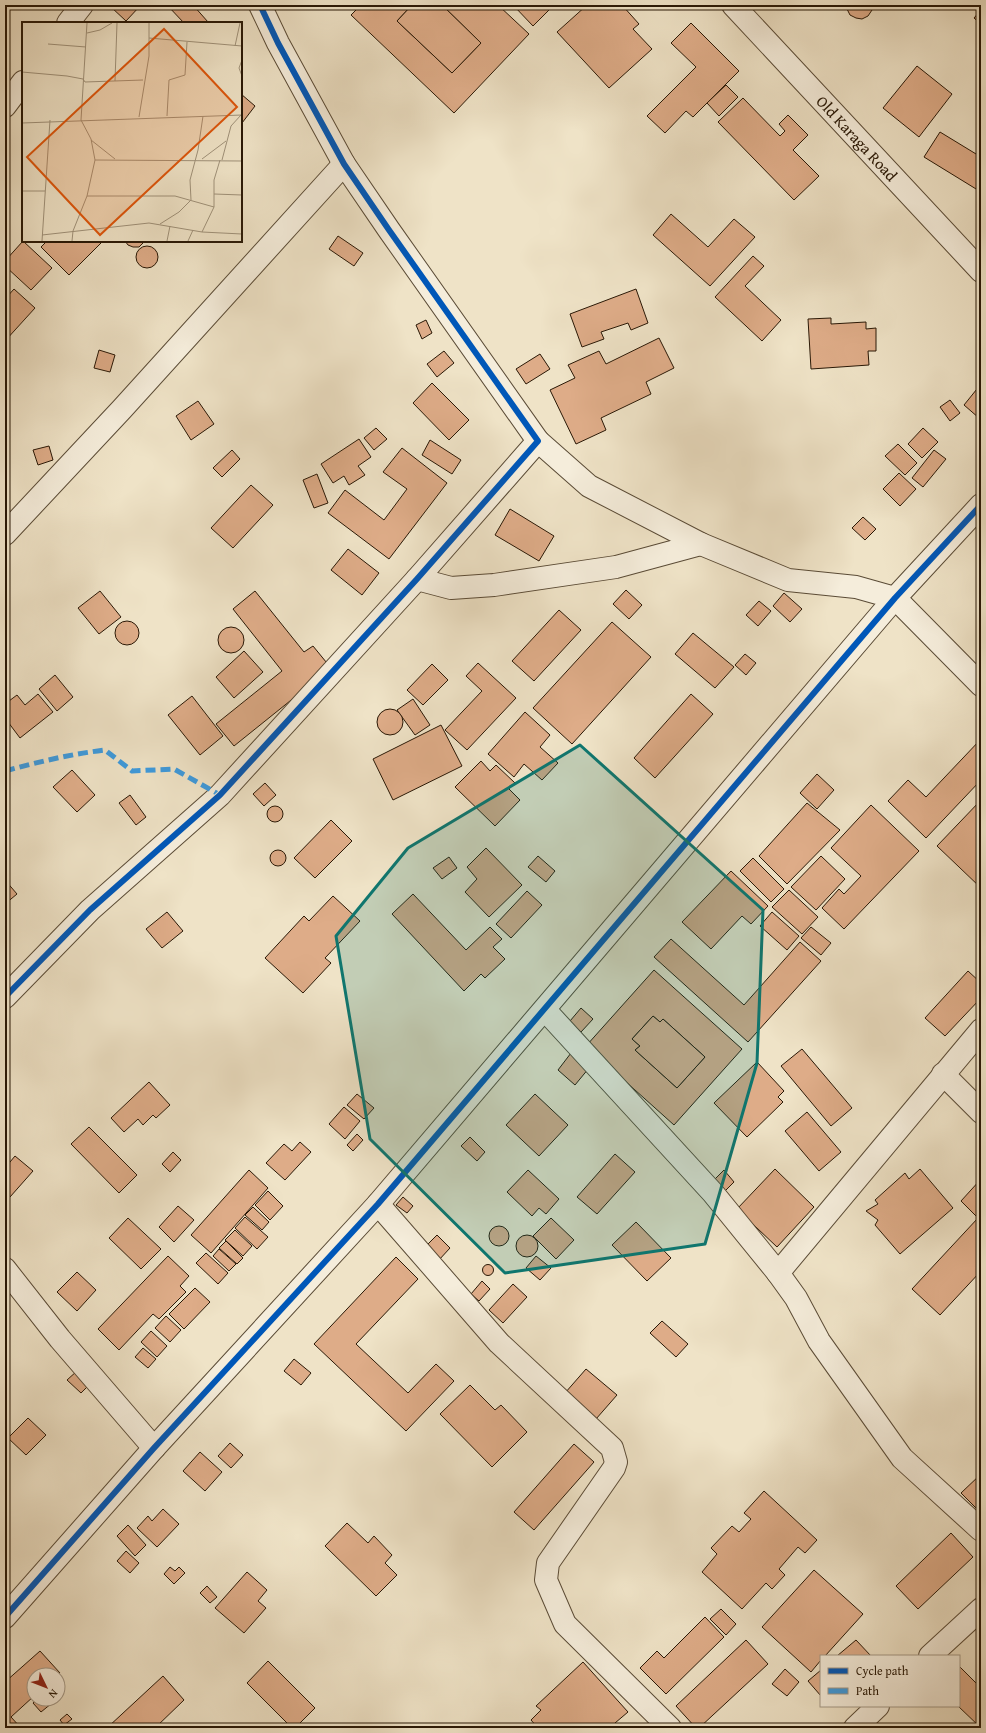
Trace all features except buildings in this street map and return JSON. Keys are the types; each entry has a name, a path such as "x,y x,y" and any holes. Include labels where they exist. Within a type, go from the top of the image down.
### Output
{"street":[{"path":"69,22 82,5"},
{"path":"260,5 278,43 344,164 538,440 589,486 701,544 788,580 856,587 895,598 981,685"},
{"name":"Old Karaga Road","path":"733,5 981,271"},
{"path":"5,106 22,83"},
{"path":"5,534 344,164"},
{"path":"5,996 90,910 220,795 417,579 538,440"},
{"path":"5,1617 154,1448 378,1204 895,598 981,505"},
{"path":"417,579 451,588 494,585 616,567 701,544"},
{"path":"545,1010 713,1193 778,1273 796,1298 819,1341 902,1458 981,1530"},
{"path":"778,1273 981,1030"},
{"path":"943,1074 981,1112"},
{"path":"378,1204 499,1343 612,1448 616,1462 614,1468 548,1563 546,1580 565,1624 670,1728"},
{"path":"5,1269 60,1339 154,1448"},
{"path":"931,1655 981,1609"},
{"path":"855,1728 877,1707"}],"highlighted area":[{"path":"580,745 763,910 757,1063 705,1244 505,1273 370,1139 336,936 408,848"}],"marked path":[{"path":"5,771 30,764 105,750 132,771 174,769 220,795"}],"cycle path":[{"path":"5,997 90,910 220,795 417,579 538,441 344,164 278,43 260,5"},
{"path":"5,1617 154,1448 378,1204 895,598 981,505"}]}
